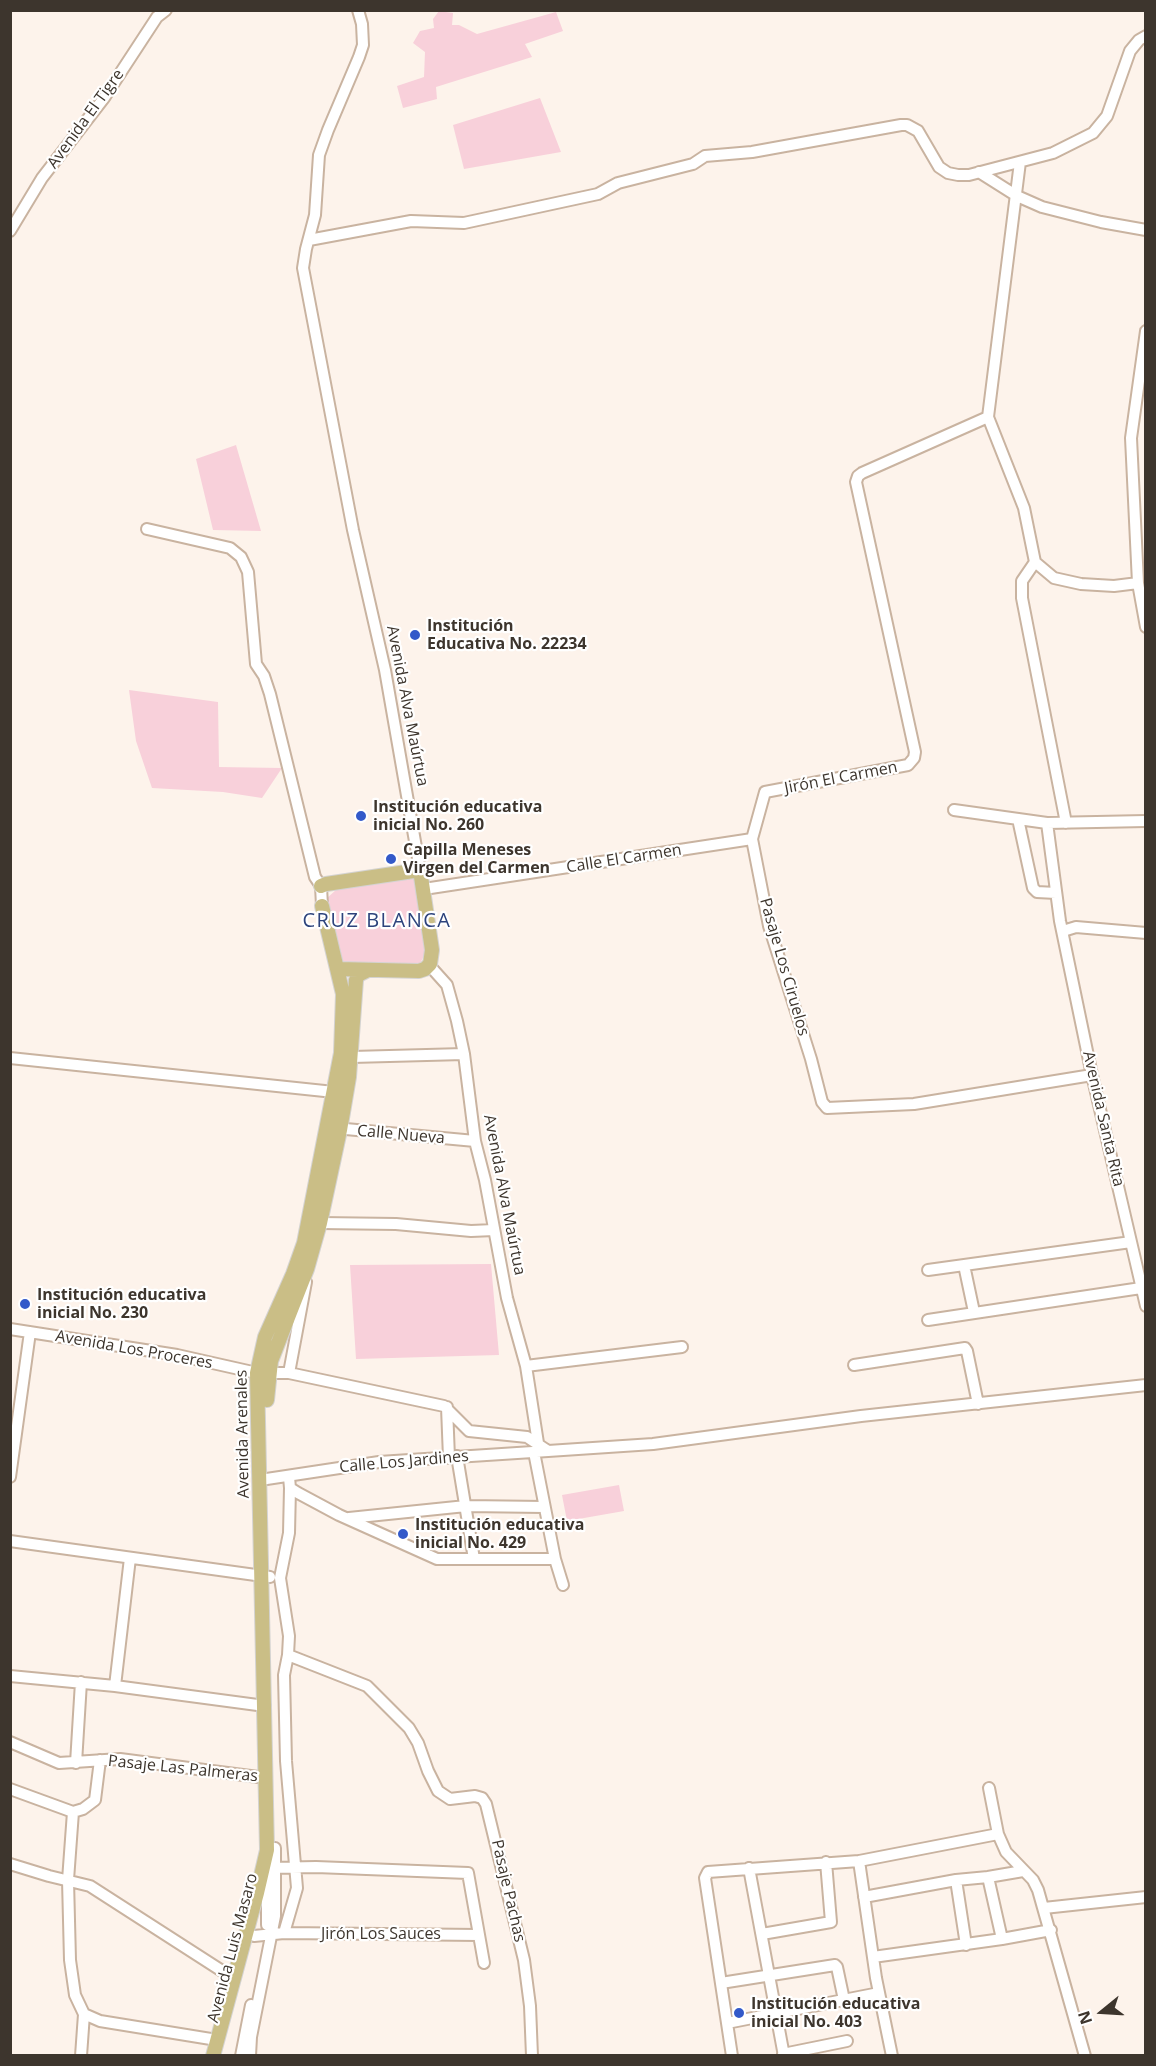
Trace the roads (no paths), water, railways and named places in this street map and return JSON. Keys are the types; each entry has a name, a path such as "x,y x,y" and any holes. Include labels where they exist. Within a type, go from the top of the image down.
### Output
{"main road":[{"path":"321,886 420,870"},
{"name":"Avenida Alva Maúrtua","path":"420,870 432,950 429,965"},
{"name":"Avenida Arenales","path":"263,1373 307,1269 320,1223 334,1128 334,1092 341,1053 344,994 322,906"},
{"path":"338,969 419,971 429,965"},
{"name":"Avenida Arenales","path":"259,1936 257,1893 271,1849 266,1778 265,1706 263,1373 265,1337 304,1243 352,1057 356,980 358,975 366,971"},
{"path":"266,1576 271,1849"},
{"name":"Avenida Luis Masaro","path":"222,2055 259,1936 271,1871 271,1849"},
{"name":"Avenida Luis Masaro","path":"213,2055 233,1978 259,1936"}],"street":[{"name":"Avenida El Tigre","path":"10,231 42,178 104,98 157,17 166,10"},
{"name":"Avenida Alva Maúrtua","path":"358,10 363,45 319,156 315,215 303,268 353,530 385,670 420,870"},
{"path":"309,240 411,221 464,223 598,194 618,183 693,164 705,156 752,152 901,125 907,125 918,131 939,166 948,173 958,175 979,172 1053,153 1093,133 1107,116 1131,51 1139,40 1146,36"},
{"path":"1020,162 988,417 1024,507 1035,562 1054,578 1081,584 1114,586 1138,583"},
{"path":"979,172 1017,196 1042,207 1101,222 1146,230"},
{"path":"1146,331 1131,438 1138,583 1146,627"},
{"name":"Jirón El Carmen","path":"765,792 908,765 914,758 915,752 856,482 862,473 988,417"},
{"path":"1134,516 1146,509"},
{"path":"147,529 230,548 241,557 248,572 256,664 264,676 270,694 315,878 321,886 322,906"},
{"path":"1035,562 1022,581 1022,598 1066,823"},
{"name":"Pasaje Los Ciruelos","path":"765,792 752,839 770,926 825,1106 833,1109 914,1104 1092,1076"},
{"path":"954,810 1047,823 1146,821"},
{"path":"1018,819 1033,888 1037,892 1056,893"},
{"name":"Avenida Santa Rita","path":"1047,823 1056,893 1092,1076 1146,1306"},
{"name":"Calle El Carmen","path":"424,889 752,839"},
{"path":"1063,930 1076,927 1146,933"},
{"name":"Avenida Alva Maúrtua","path":"429,965 449,989 464,1054 475,1141 486,1180 507,1298 526,1366 544,1507 563,1585"},
{"path":"352,1057 464,1054"},
{"path":"10,1059 334,1092"},
{"name":"Calle Nueva","path":"334,1128 475,1141"},
{"path":"320,1223 396,1224 471,1231 494,1230"},
{"path":"928,1270 1131,1242"},
{"path":"964,1265 974,1312"},
{"path":"289,1373 307,1269"},
{"path":"928,1320 1142,1288"},
{"name":"Avenida Los Proceres","path":"10,1329 177,1355 263,1373 289,1373 447,1407"},
{"path":"10,1477 30,1332"},
{"path":"526,1366 682,1347"},
{"path":"854,1365 964,1348 968,1351 978,1404"},
{"name":"Calle Los Jardines","path":"264,1480 290,1483 334,1468 379,1462 536,1448 548,1451 653,1444 861,1416 1146,1385"},
{"path":"447,1407 469,1431 527,1437 536,1448"},
{"path":"447,1407 453,1457 466,1506 474,1559"},
{"path":"284,1933 297,1888 286,1761 284,1675 289,1636 280,1578 289,1533 290,1483 348,1518 437,1559 555,1559"},
{"path":"348,1518 466,1506 544,1507"},
{"path":"10,1541 266,1576"},
{"path":"115,1686 130,1558"},
{"name":"Pasaje Pachas","path":"288,1655 367,1686 409,1728 418,1743 438,1791 444,1797 450,1799 475,1796 482,1798 486,1804 524,1960 530,2006 532,2055"},
{"path":"10,1676 115,1686 265,1706"},
{"path":"76,1763 81,1682"},
{"name":"Pasaje Las Palmeras","path":"10,1742 59,1763 120,1760 266,1778"},
{"path":"10,1789 73,1812 83,1809 94,1800 100,1760"},
{"path":"989,1788 998,1834 1006,1852 1033,1880 1038,1890 1085,2055"},
{"path":"73,1812 68,1880 72,1982 84,2014 81,2055"},
{"path":"732,2055 705,1878 711,1871 859,1861 998,1834"},
{"path":"859,1861 873,1958 892,2055"},
{"path":"762,1934 831,1922 826,1862"},
{"path":"10,1864 90,1886 233,1978"},
{"path":"271,1871 296,1867 468,1874 484,1963"},
{"path":"749,1868 784,2055 848,2041"},
{"path":"864,1897 956,1880 1023,1871"},
{"path":"988,1877 1002,1939"},
{"path":"956,1880 966,1945"},
{"path":"1044,1908 1146,1897"},
{"path":"873,1958 1051,1930"},
{"name":"Jirón Los Sauces","path":"259,1936 284,1933 479,1935"},
{"path":"241,2055 259,1936"},
{"name":"Avenida Arenales","path":"250,2055 259,1936"},
{"path":"721,1983 835,1965 844,2000"},
{"path":"727,2023 879,1993"},
{"path":"84,2014 100,2021 217,2040"}],"place":[{"name":"Institución Educativa No. 22234","path":"415,635"},
{"name":"Institución educativa inicial No. 260","path":"361,816"},
{"name":"Capilla Meneses Virgen del Carmen","path":"391,859"},
{"name":"Institución educativa inicial No. 230","path":"25,1304"},
{"name":"Institución educativa inicial No. 429","path":"403,1534"},
{"name":"Institución educativa inicial No. 403","path":"739,2013"}],"district":[{"name":"CRUZ BLANCA","path":"377,921"}]}
